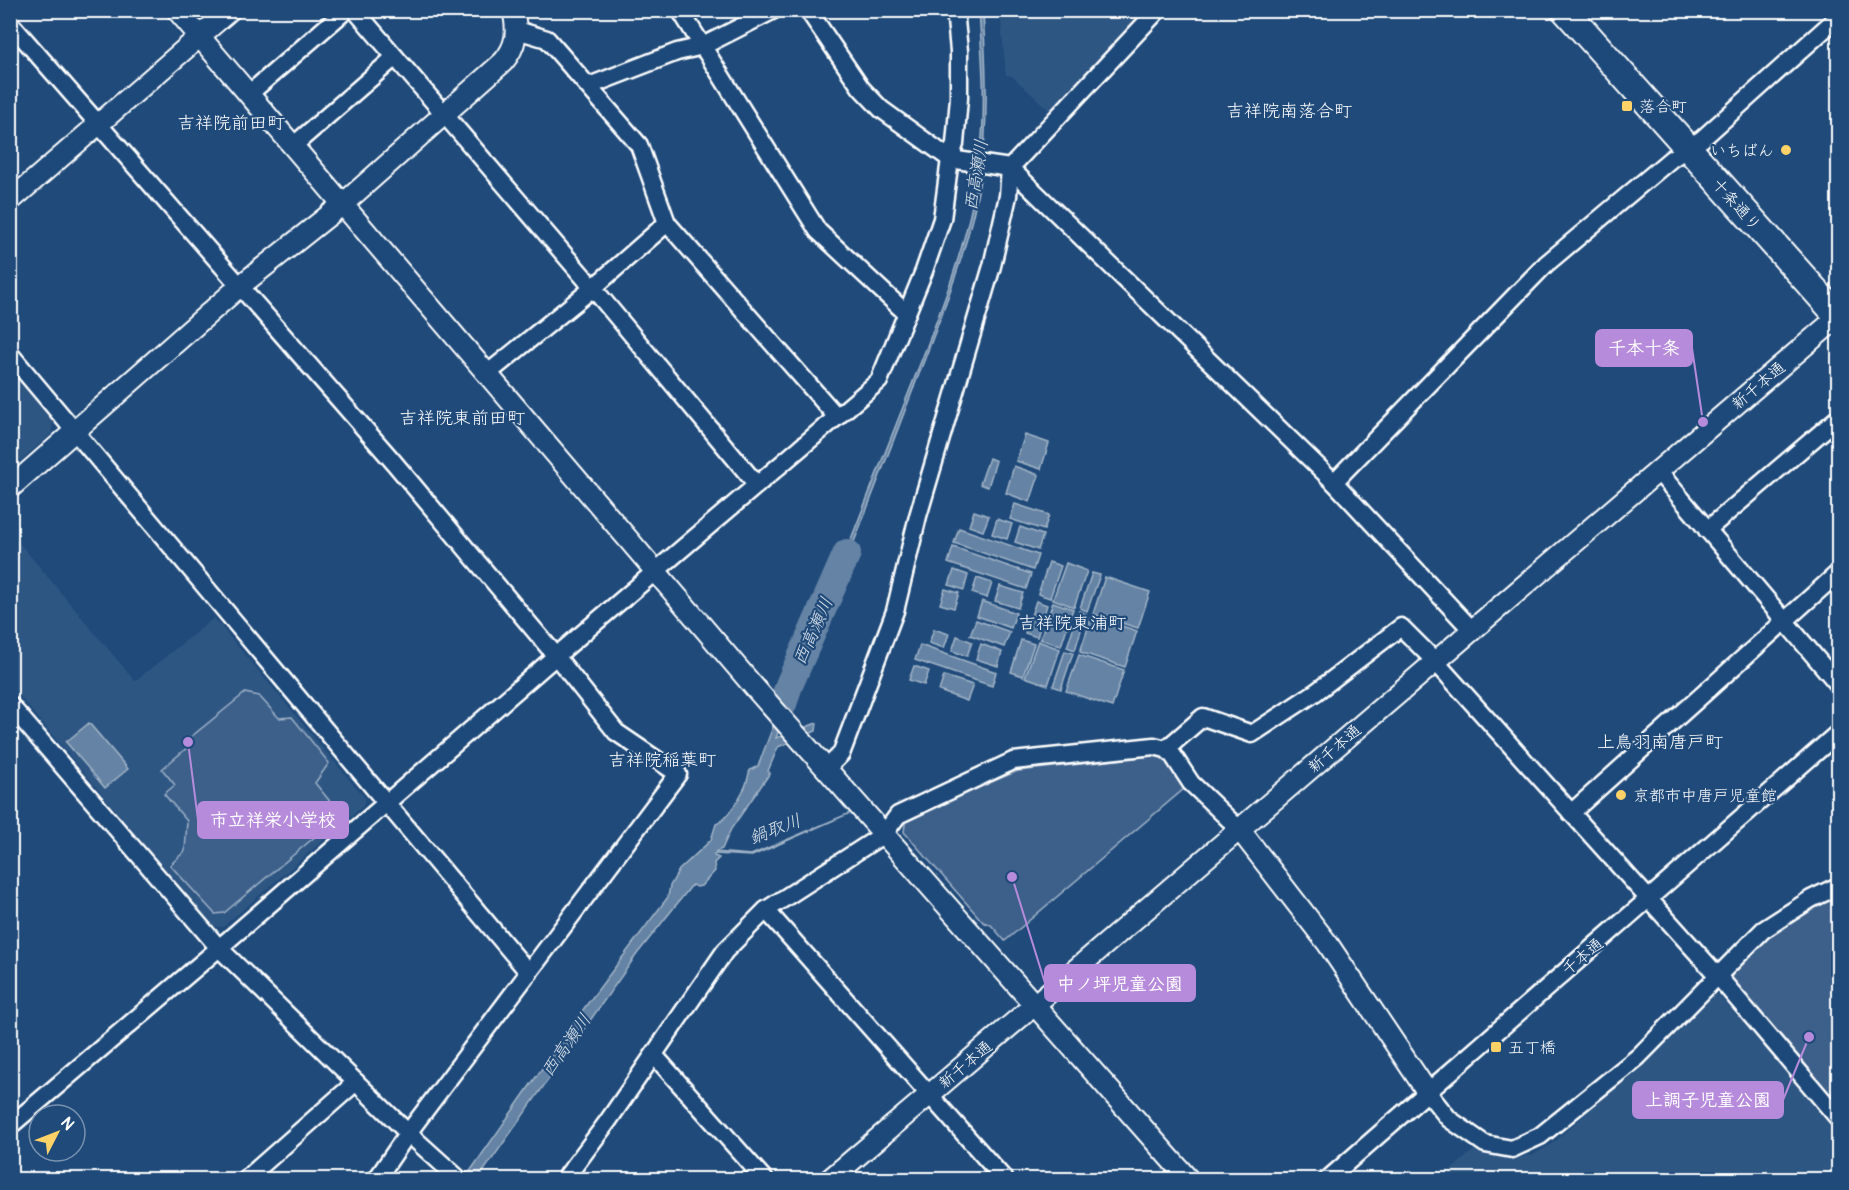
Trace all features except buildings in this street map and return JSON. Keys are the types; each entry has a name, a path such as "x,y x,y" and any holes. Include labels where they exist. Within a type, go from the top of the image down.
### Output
{"main road":[{"name":"十条通り","path":"1565,10 1687,149 1839,316"}],"street":[{"path":"177,10 755,688 1189,1179"},
{"path":"10,201 230,10"},
{"path":"249,94 346,10"},
{"path":"355,10 593,288 757,485"},
{"path":"10,488 240,286 343,204 503,62 515,44 517,30 513,10"},
{"path":"680,10 818,231 906,313"},
{"path":"589,86 677,52 703,46 774,10"},
{"path":"808,10 867,95 881,109 954,159 1007,167 1334,482 1471,629"},
{"path":"10,1126 879,381 924,271 942,219 954,159 959,98 959,51 955,10"},
{"path":"826,769 841,754 895,611 918,516 992,267 1008,196 1007,167 1158,10"},
{"path":"1334,482 1546,264 1671,159 1702,139 1838,13"},
{"path":"10,23 390,459 556,656 616,732 678,774 375,1179"},
{"path":"517,30 547,39 639,145 667,223 837,417"},
{"path":"293,146 395,57"},
{"path":"487,374 593,288 667,223"},
{"name":"新千本通","path":"829,1179 1839,316"},
{"path":"10,354 529,973"},
{"path":"1707,530 1839,418"},
{"path":"1656,470 1839,684"},
{"path":"1571,813 1839,573"},
{"path":"1166,749 1203,717 1252,734 1316,692 1401,627 1434,660 1650,899 1838,1115"},
{"path":"10,705 219,948 408,1133 460,1179"},
{"name":"千本通","path":"1327,1179 1839,733"},
{"path":"564,1179 654,1055 725,951 766,910 898,815 1013,761 1154,746 1166,749 1172,754 1191,783 1240,830 1328,944 1428,1093 1449,1119 1485,1144 1512,1149 1540,1136 1638,1057 1762,930 1811,899 1839,886"},
{"path":"766,910 1005,1179"},
{"path":"654,1055 765,1179"},
{"path":"245,1179 356,1082"}],"shaded area":[{"path":"1000,11 1149,11 1051,112 1012,76 1006,75"},
{"path":"11,371 53,422 51,434 11,469"},
{"path":"10,532 135,681 214,618 365,798 363,806 223,927 213,926 11,686"},
{"path":"245,693 259,696 279,718 292,717 329,763 315,783 341,815 224,913 215,914 170,865 185,851 187,821 164,794 175,785 162,769 189,746 186,741"},
{"path":"1161,755 1166,757 1185,788 1005,941 991,925 983,922 904,832 906,817 1018,771"},
{"path":"1838,893 1838,1093 1827,1093 1730,982 1731,971 1771,931"},
{"path":"1709,995 1719,995 1838,1133 1838,1179 1435,1180 1448,1169 1450,1171 1475,1149 1508,1159 1533,1155 1553,1143 1639,1066"}],"water":[{"path":"979,11 983,11 984,31 985,133 981,174 971,225 947,300 890,450 798,677 776,738 817,723 816,731 778,747 768,771 770,773 731,829 722,849 715,852 751,855 850,813 752,856 714,854 719,858 714,863 715,871 701,886 692,885 637,954 478,1179 464,1180 585,1007 668,897 670,886 679,870 711,840 716,824 736,804 746,785 750,770 758,766 795,669 800,670 928,344 962,247 977,181 982,130 983,79"},
{"path":"1025,435 1049,443 1041,469 1016,461"},
{"path":"989,458 996,461 988,487 980,484"},
{"path":"1014,466 1039,475 1030,502 1006,493"},
{"path":"1015,504 1049,515 1044,530 1010,519"},
{"path":"974,511 989,516 983,531 969,526"},
{"path":"997,519 1012,524 1007,539 992,534"},
{"path":"1020,527 1043,535 1038,550 1015,542"},
{"path":"959,528 1038,555 1033,570 954,543"},
{"path":"953,547 1031,574 1026,589 948,563"},
{"path":"1049,562 1061,566 1050,598 1038,594"},
{"path":"1066,563 1087,571 1074,607 1053,599"},
{"path":"954,570 968,575 964,590 949,585"},
{"path":"1092,573 1100,575 1087,611 1080,608"},
{"path":"1105,577 1150,592 1138,628 1093,614"},
{"path":"977,578 992,583 987,598 972,593"},
{"path":"1000,586 1023,593 1018,608 995,601"},
{"path":"945,589 959,593 954,608 940,604"},
{"path":"982,601 1016,613 1011,628 977,616"},
{"path":"1036,601 1047,605 1037,637 1025,633"},
{"path":"1053,602 1073,609 1061,646 1040,639"},
{"path":"1079,611 1086,614 1075,650 1067,647"},
{"path":"1092,616 1137,631 1125,667 1080,652"},
{"path":"976,620 1010,632 1004,647 970,635"},
{"path":"934,629 949,634 944,648 929,643"},
{"path":"957,636 972,642 967,656 952,651"},
{"path":"1021,640 1034,644 1023,676 1011,672"},
{"path":"1038,641 1060,649 1048,685 1025,677"},
{"path":"981,644 1002,652 998,666 976,659"},
{"path":"920,645 996,672 992,686 915,660"},
{"path":"1065,651 1073,653 1061,689 1053,686"},
{"path":"1079,655 1124,670 1112,707 1066,691"},
{"path":"914,666 929,671 924,685 909,680"},
{"path":"944,676 973,685 967,701 939,691"},
{"path":"89,723 128,769 105,788 66,742"}],"waterway":[{"name":"西高瀬川","path":"783,704 789,685 847,553"}],"place":[{"name":"落合町","path":"1627,106"},
{"name":"いちばん","path":"1786,150"},
{"name":"千本十条","path":"1703,422"},
{"name":"市立祥栄小学校","path":"188,742"},
{"name":"京都市中唐戸児童館","path":"1621,795"},
{"name":"中ノ坪児童公園","path":"1012,877"},
{"name":"上調子児童公園","path":"1809,1037"},
{"name":"五丁橋","path":"1496,1047"}],"district":[{"name":"吉祥院南落合町","path":"1289,111"},
{"name":"吉祥院前田町","path":"231,123"},
{"name":"吉祥院東前田町","path":"462,418"},
{"name":"吉祥院東浦町","path":"1072,623"},
{"name":"上鳥羽南唐戸町","path":"1660,742"},
{"name":"吉祥院稲葉町","path":"662,760"}],"water label":[{"name":"鍋取川","path":"775,829"}]}
